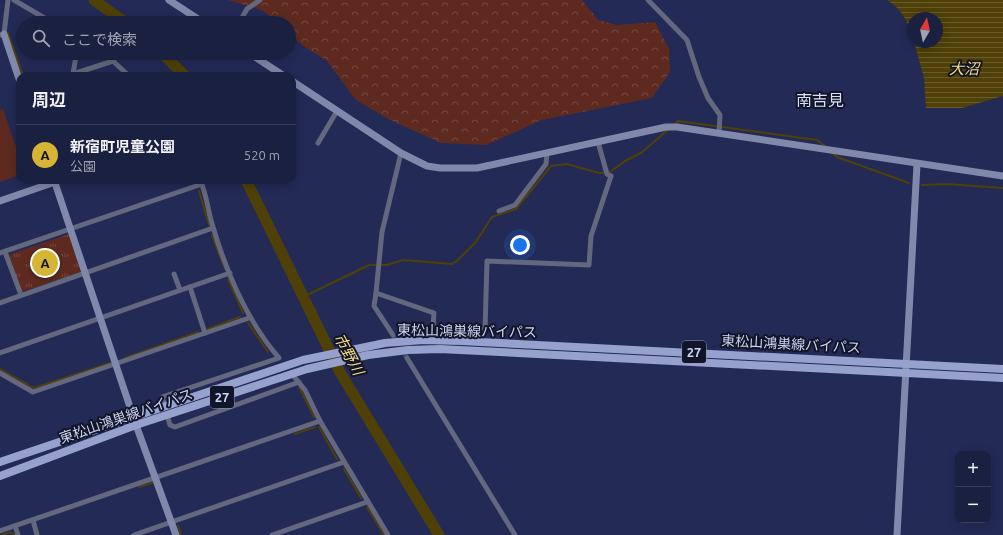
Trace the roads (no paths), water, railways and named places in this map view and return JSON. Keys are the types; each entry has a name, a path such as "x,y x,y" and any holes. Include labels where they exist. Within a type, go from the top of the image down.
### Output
{"main road":[{"name":"東松山鴻巣線バイパス","path":"0,462 303,360 385,343 423,340 462,341 1003,369"},
{"name":"東松山鴻巣線バイパス","path":"0,476 136,425 307,369 339,360 390,352 447,349 1003,378"}],"street":[{"path":"8,0 2,35 16,72"},
{"path":"14,0 41,16"},
{"path":"169,0 193,16"},
{"path":"243,16 247,9 260,0"},
{"path":"648,0 687,40 699,77 708,98 720,115 719,133"},
{"path":"73,72 75,60"},
{"path":"260,60 278,72"},
{"path":"79,72 113,61 125,72"},
{"path":"296,84 401,153 427,166 456,169 477,168 666,127 719,133 1003,176"},
{"path":"318,143 337,111"},
{"path":"376,293 434,313 433,328 484,330 487,261 589,265 591,236 611,176 607,174 598,142"},
{"path":"393,335 374,306 382,232 401,153"},
{"path":"499,211 515,205 546,164 547,153"},
{"path":"897,535 917,164"},
{"path":"0,201 48,184"},
{"path":"57,184 70,229 101,317 136,425 176,535"},
{"path":"21,295 2,252 195,184"},
{"path":"202,184 213,228 249,318 266,343 299,382 367,502 388,535"},
{"path":"0,302 86,274 213,228"},
{"path":"0,353 230,273"},
{"path":"174,274 180,290"},
{"path":"190,287 205,333"},
{"path":"0,373 33,392 249,318"},
{"path":"165,406 162,398 279,358"},
{"path":"407,358 515,535"},
{"path":"166,415 170,425 175,427 299,382"},
{"path":"0,531 320,421"},
{"path":"134,535 150,532 172,522 344,462"},
{"path":"272,535 367,502"},
{"path":"33,520 37,535"},
{"path":"15,526 18,535"}],"water":[{"name":"大沼","path":"887,0 1003,0 1003,96 962,108 926,108 924,78 916,48 943,48 943,12 907,12 907,23 904,16"}],"waterway":[{"name":"市野川","path":"94,0 116,16"},
{"path":"8,33 16,56"},
{"path":"17,60 22,72"},
{"name":"市野川","path":"169,60 181,72"},
{"path":"674,125 678,121 817,140 826,147"},
{"path":"303,297 369,265 387,265 403,260 452,264 475,243 492,217 516,209 551,166 567,164 599,173 610,172 625,161 641,153 669,129"},
{"path":"832,153 837,157 909,183"},
{"name":"市野川","path":"248,184 341,374 439,535"},
{"path":"922,185 947,184 1003,188"},
{"path":"199,191 209,225"},
{"path":"212,236 225,269"},
{"path":"228,279 243,313"},
{"path":"208,329 240,317"},
{"path":"248,323 268,352"},
{"path":"125,358 198,332"},
{"path":"0,369 34,388 110,363"},
{"path":"299,387 314,417"},
{"path":"295,434 315,427"},
{"path":"319,427 337,459"},
{"path":"344,469 361,498"},
{"path":"139,487 152,483"},
{"path":"367,507 384,535"},
{"path":"178,526 181,535"},
{"path":"3,535 10,532 15,535"}],"tunnel":[{"path":"393,335 407,358"}],"place":[{"name":"新宿町児童公園","path":"45,263"}],"district":[{"name":"南吉見","path":"820,100"}]}
